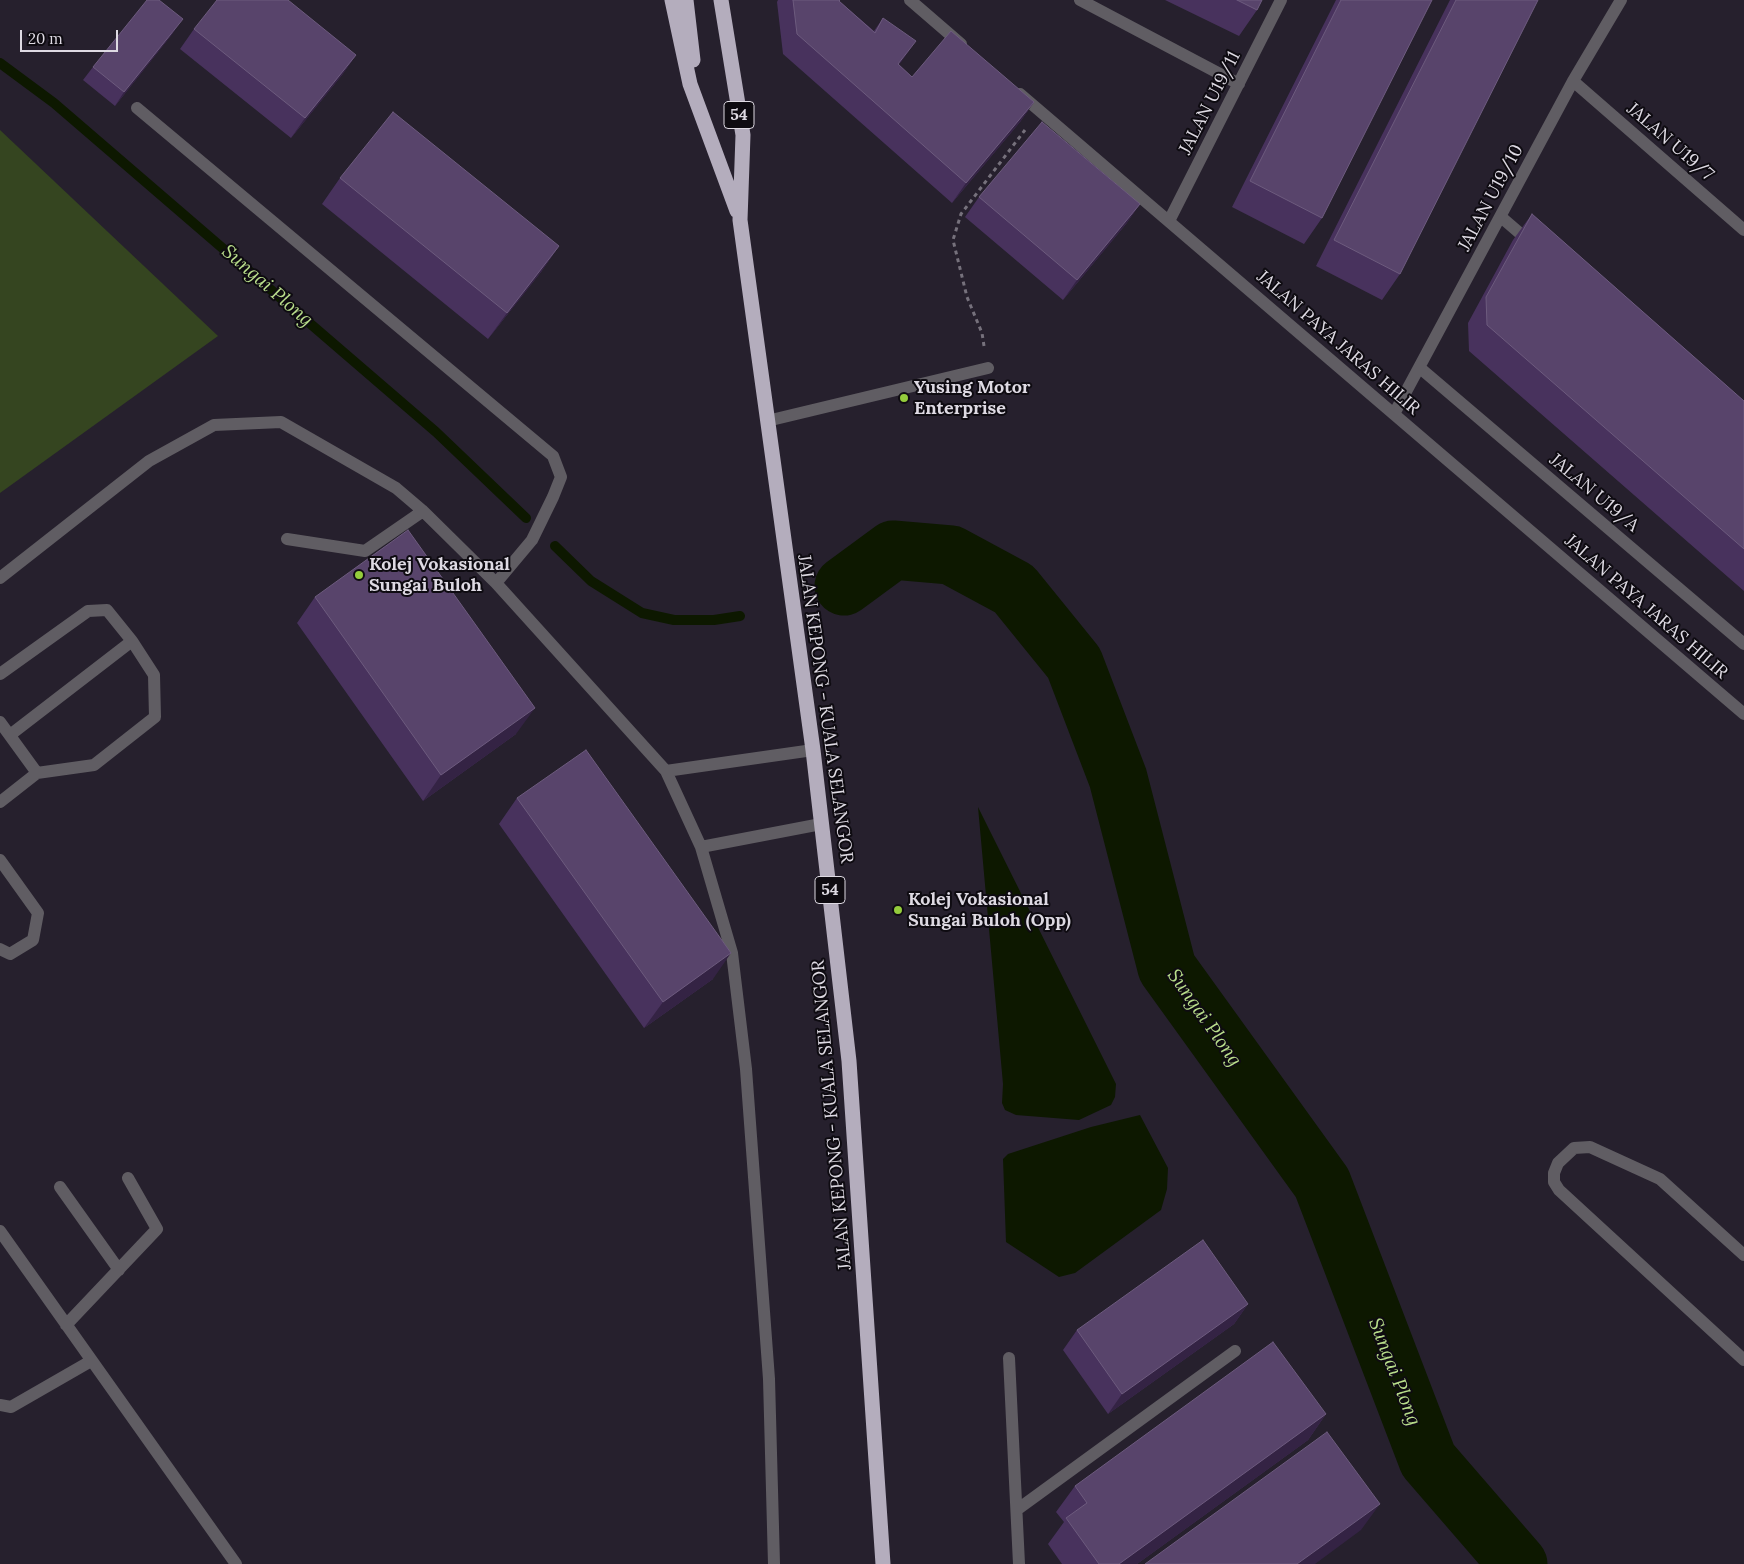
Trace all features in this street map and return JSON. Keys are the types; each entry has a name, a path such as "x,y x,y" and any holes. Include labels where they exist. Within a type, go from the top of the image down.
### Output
{"highway":[{"name":"JALAN KEPONG - KUALA SELANGOR","path":"672,0 690,84 740,220"},
{"path":"686,0 694,55 690,84"},
{"name":"JALAN KEPONG - KUALA SELANGOR","path":"723,4 743,135 740,220 813,750 849,1061 883,1564"}],"street":[{"path":"910,0 967,49"},
{"path":"1080,0 1239,84"},
{"name":"JALAN U19/11","path":"1169,221 1281,0"},
{"name":"JALAN U19/10","path":"1394,414 1573,81 1620,0"},
{"name":"JALAN U19/7","path":"1573,81 1744,230"},
{"name":"JALAN PAYA JARAS HILIR","path":"1011,86 1744,714"},
{"path":"138,108 553,456 561,477 553,497 532,540 496,582"},
{"path":"1501,217 1538,249"},
{"path":"767,420 988,368"},
{"name":"JALAN U19/A","path":"1420,368 1744,644"},
{"path":"0,578 149,460 214,425 281,422 396,488 423,511 496,582 666,771 701,847 732,953 746,1070 769,1378 774,1564"},
{"path":"287,539 365,551 423,511"},
{"path":"0,674 88,611 107,610 132,641 154,676 155,717 94,765 37,773 0,802"},
{"path":"10,735 132,641"},
{"path":"0,722 37,773"},
{"path":"666,771 813,750"},
{"path":"701,847 821,824"},
{"path":"0,860 38,913 33,940 10,954 0,949"},
{"path":"1744,1255 1660,1179 1590,1148 1574,1148 1558,1163 1554,1172 1554,1182 1560,1190 1744,1360"},
{"path":"66,1325 157,1229 128,1178"},
{"path":"60,1187 120,1270"},
{"path":"0,1232 236,1564"},
{"path":"1018,1509 1235,1351"},
{"path":"1009,1358 1018,1509 1019,1564"},
{"path":"0,1405 11,1407 91,1361"}],"path":[{"path":"988,368 982,333 967,297 953,240 961,214 1039,111"}],"green space":[{"path":"0,130 218,336 0,493"}],"shaded area":[{"path":"978,807 1116,1084 1115,1097 1111,1105 1079,1120 1016,1115 1005,1110 1002,1103 1003,1084"},
{"path":"1140,1115 1168,1168 1167,1189 1161,1210 1075,1273 1059,1277 1006,1242 1003,1159 1008,1154 1091,1127"}],"building":[{"path":"147,0 159,0 183,19 124,92 93,67"},
{"path":"217,0 288,0 356,55 305,118 194,29"},
{"path":"793,0 840,0 875,33 883,18 916,41 898,64 912,77 951,31 1034,102 966,183 797,34"},
{"path":"1237,0 1262,0 1257,10"},
{"path":"1341,0 1432,0 1322,218 1250,181"},
{"path":"1456,0 1538,0 1400,274 1334,240"},
{"path":"393,112 559,246 507,313 340,178"},
{"path":"1042,122 1140,204 1077,280 979,197"},
{"path":"1532,214 1744,401 1744,549 1487,325 1486,297"},
{"path":"408,530 535,708 441,775 315,597"},
{"path":"586,750 731,953 663,1002 517,798"},
{"path":"1203,1240 1248,1304 1122,1394 1077,1330"},
{"path":"1273,1342 1326,1414 1119,1564 1099,1564 1066,1518 1087,1503 1075,1486"},
{"path":"1327,1432 1380,1504 1297,1564 1145,1564"}],"waterway":[{"name":"Sungai Plong","path":"0,63 54,103 436,432 526,518"},
{"name":"Sungai Plong","path":"555,546 591,581 642,613 674,620 714,620 740,616"},
{"name":"Sungai Plong","path":"844,586 893,550 951,555 1014,589 1074,663 1118,778 1167,968 1322,1183 1428,1460 1518,1564"}],"place":[{"name":"Yusing Motor Enterprise","path":"904,398"},
{"name":"Kolej Vokasional Sungai Buloh","path":"359,575"},
{"name":"Kolej Vokasional Sungai Buloh (Opp)","path":"898,910"}]}
